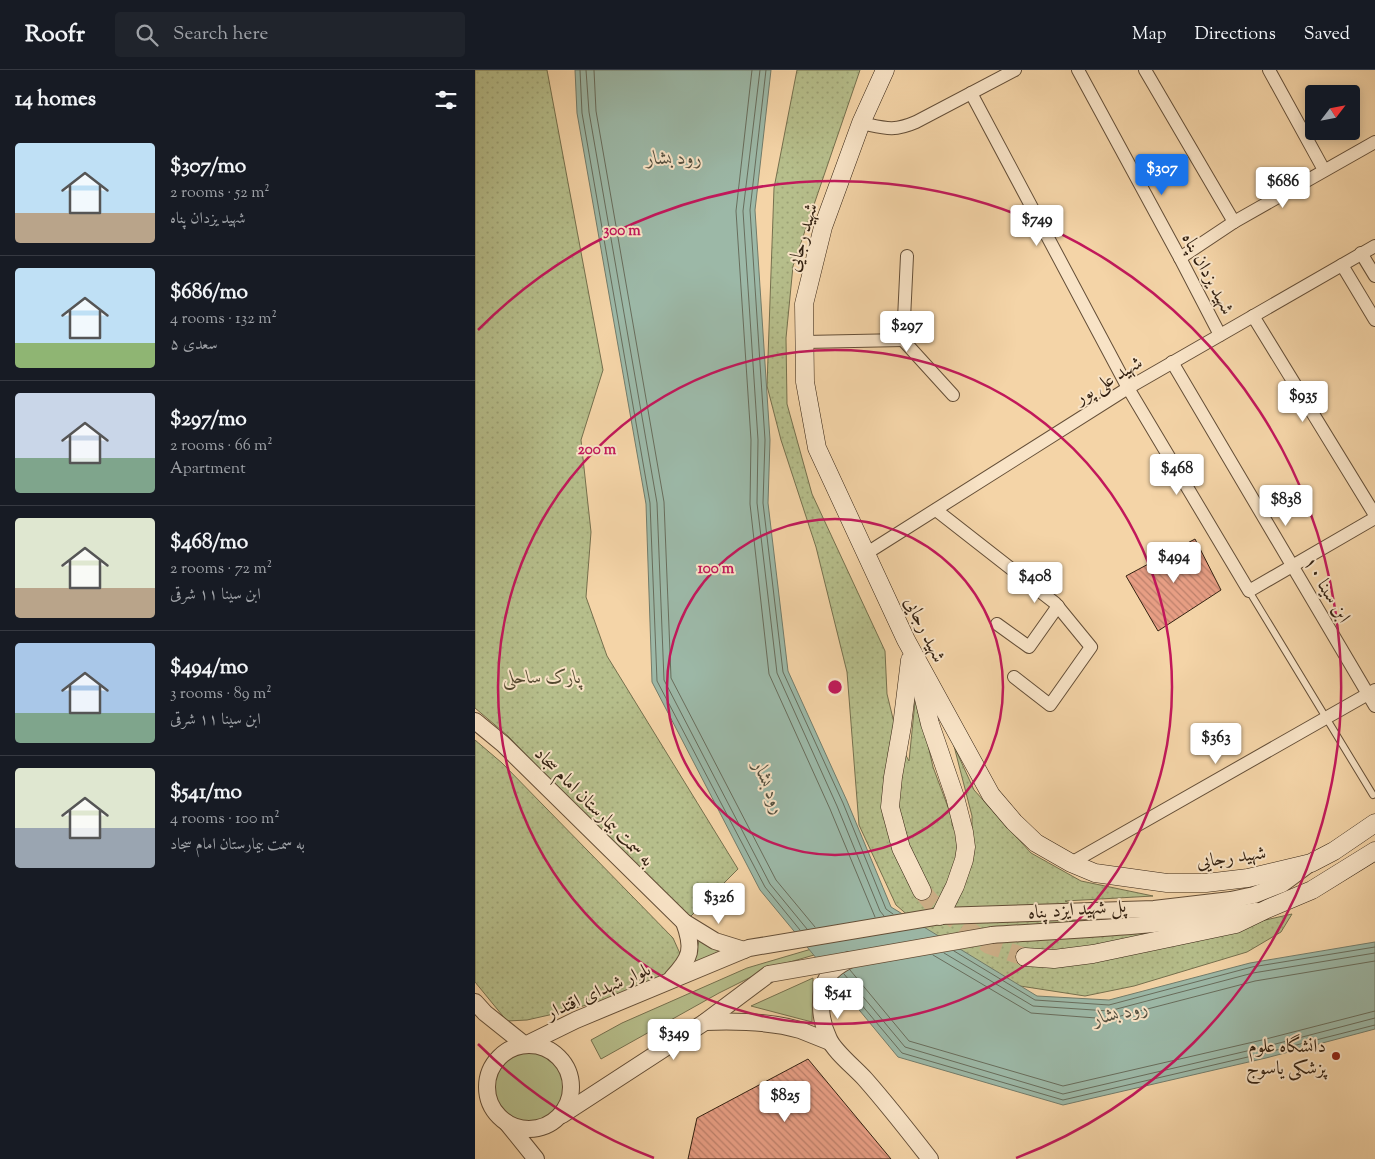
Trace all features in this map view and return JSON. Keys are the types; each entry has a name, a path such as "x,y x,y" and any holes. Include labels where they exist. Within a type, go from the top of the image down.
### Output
{"main road":[{"name":"شهید رجایی","path":"885,70 861,123 823,228 805,304 805,382 817,448 911,650 991,795 1014,822 1036,843 1071,863 1095,873 1167,883 1206,883 1248,878 1311,862 1334,851 1370,827"},
{"path":"911,650 890,807 901,848 922,891"},
{"path":"911,650 930,724 955,797 966,847 964,860 955,886 935,917"},
{"path":"1370,827 1375,845"},
{"name":"پل شهید ایزد پناه","path":"1267,909 1312,890 1375,851"},
{"path":"1025,957 1054,959 1093,954 1235,924 1267,909"}],"street":[{"path":"861,123 890,129 902,128 1015,70"},
{"name":"شهید یزدان پناه","path":"1078,70 1220,335"},
{"path":"1145,70 1234,222"},
{"path":"1269,70 1324,170"},
{"path":"971,93 1128,388 1249,591 1375,516 1253,316"},
{"path":"1180,258 1234,222 1375,142"},
{"name":"شهید علی پور","path":"867,554 1128,388 1375,246"},
{"path":"1361,254 1375,276"},
{"path":"907,256 903,340 953,394"},
{"path":"1342,265 1375,320"},
{"path":"805,342 903,340"},
{"name":"ابن سینا ۱۰","path":"1172,362 1293,565 1372,692 1375,706"},
{"path":"936,510 1058,606 1091,647 1049,705 1014,677"},
{"path":"997,624 1029,647 1058,606"},
{"path":"1071,863 1372,692"},
{"name":"به سمت بیمارستان امام سجاد","path":"475,721 503,744 684,922 715,941 747,949"},
{"name":"پل شهید ایزد پناه","path":"747,949 935,917 1154,909 1231,900 1254,895 1282,884 1311,862"},
{"name":"پل شهید ایزد پناه","path":"705,1022 769,974 993,935 1152,924 1228,916 1267,909"},
{"path":"670,980 681,968 689,954 691,940 684,922"},
{"name":"بلوار شهدای اقتدار","path":"525,1045 576,1020 747,949"},
{"path":"849,960 837,966 828,976 823,989 821,1005 823,1024 830,1042 897,1116 930,1159"},
{"path":"475,1002 485,1013 525,1045"},
{"path":"475,1078 489,1097 495,1112 514,1126 530,1129 545,1126 705,1022 725,1021 778,1026 798,1030 830,1042"},
{"path":"489,1097 488,1081 497,1059 510,1049 533,1045 549,1050 561,1059 569,1073 571,1081 570,1097 564,1111 558,1117"},
{"path":"507,1122 536,1159"}],"lane":[{"path":"1249,591 1373,795"}],"green space":[{"name":"پارک ساحلی","path":"475,70 547,70 603,370 581,440 591,532 586,597 607,656 738,869 686,921 508,736 475,708"},
{"path":"797,70 860,70 793,266 786,338 787,404 812,494 885,651 887,694 899,743 909,761 916,692 933,767 952,818 952,825 967,843 972,846 972,816 954,746 974,790 1031,853 1081,881 1153,896 1065,901 1110,919 1186,938 1292,914 1281,932 1247,952 1134,986 1085,996 994,982 896,905 859,825 847,672 816,547 781,440 767,386 774,188"},
{"path":"475,740 502,763 673,938 690,976 558,1013 527,1020 507,1021 475,982"},
{"path":"1290,889 1284,897 1169,918 828,951 769,968 719,993 601,1059 591,1040 622,1023 747,968 825,945 1276,894"},
{"path":"699,941 722,950 693,964"},
{"path":"813,978 812,1022 751,1006"},
{"path":"529,1050 543,1053 555,1061 563,1073 566,1087 563,1101 555,1113 543,1121 529,1124 515,1121 503,1113 495,1101 492,1087 495,1073 503,1061 515,1053"}],"water":[{"name":"رود بشار","path":"575,70 771,70 755,210 770,440 768,503 788,671 847,801 891,907 1037,996 1109,1000 1250,963 1375,942 1375,1029 1266,1058 1063,1105 898,1057 760,890 652,682 646,504 577,113"}],"building":[{"path":"1195,539 1221,590 1158,631 1126,576"},
{"path":"808,1059 891,1159 688,1159 697,1118"}],"tunnel":[{"path":"922,891 931,902 989,945 1025,957"}],"place":[{"name":"دانشگاه علوم پزشکی یاسوج","path":"1336,1056"}]}
